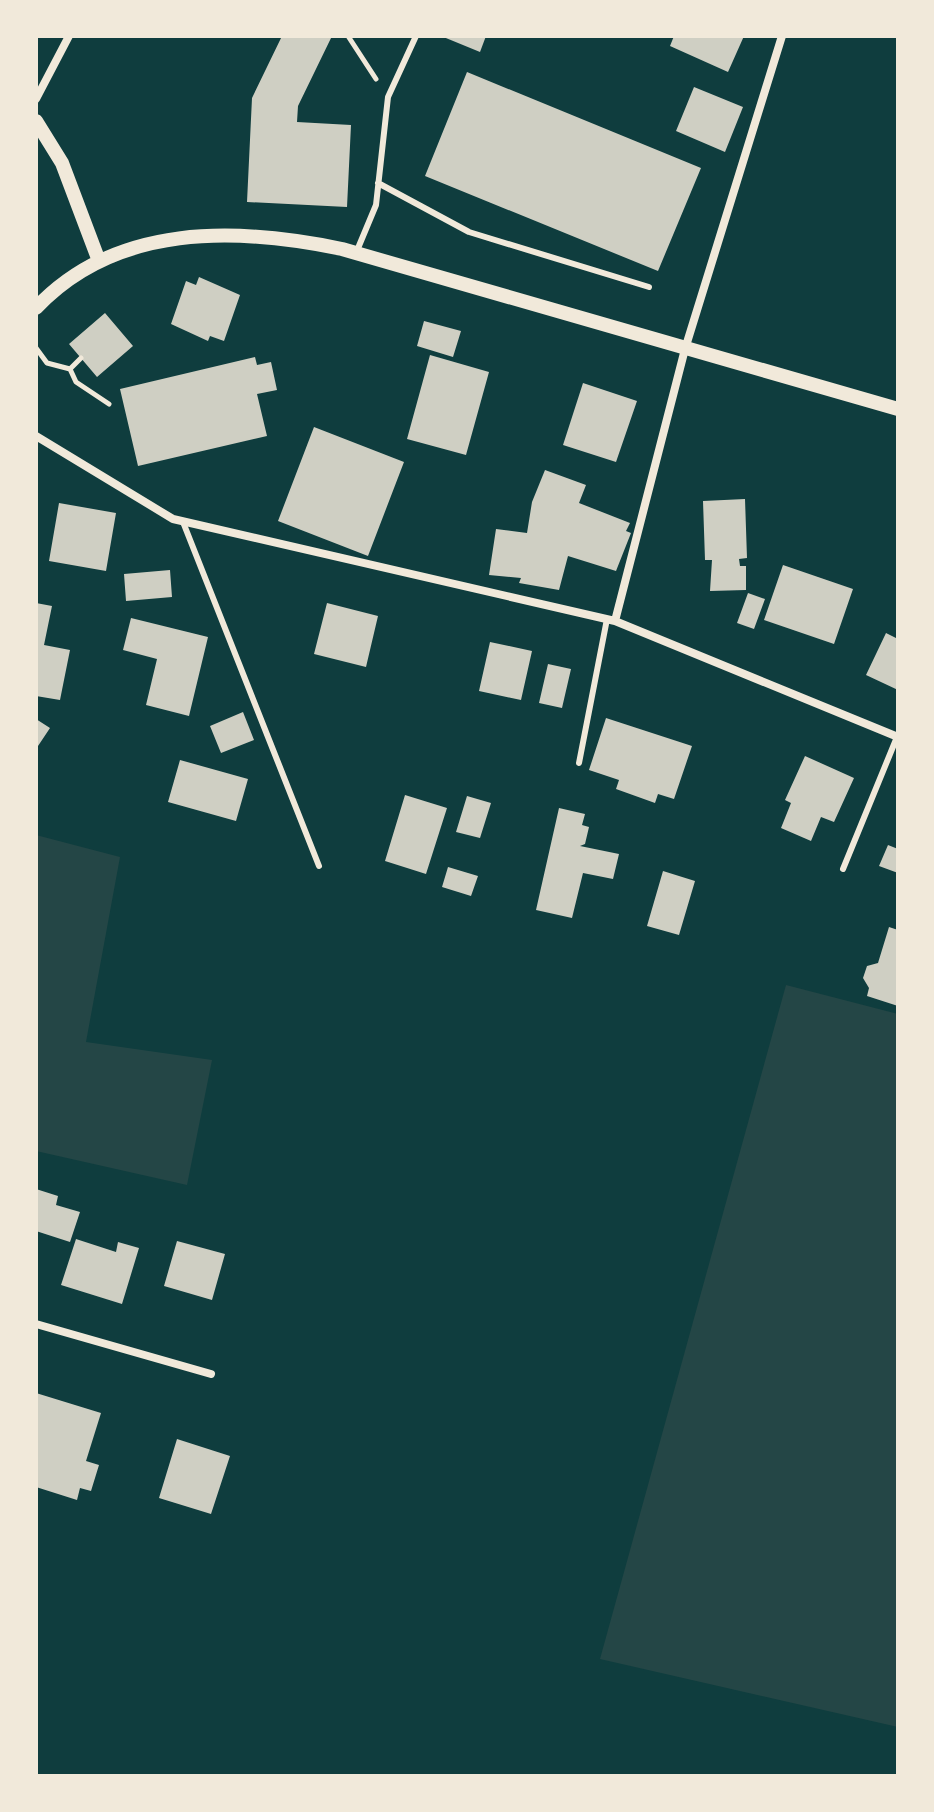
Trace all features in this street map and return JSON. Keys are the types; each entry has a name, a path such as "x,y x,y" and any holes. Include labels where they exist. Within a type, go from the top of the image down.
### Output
{"street":[{"path":"36,99 69,36"},
{"path":"611,620 685,349 782,36"},
{"path":"36,121 62,163 99,261"},
{"path":"36,308 53,290 99,261 165,239 227,234 285,237 356,253 898,409"},
{"path":"36,436 173,519 611,620 898,737"},
{"path":"36,1324 211,1374"}],"lane":[{"path":"356,253 376,205 388,97 416,36"},
{"path":"378,183 469,232 649,287"},
{"path":"183,522 319,866"},
{"path":"579,763 611,620"},
{"path":"843,869 898,737"}],"path":[{"path":"348,36 388,97"},
{"path":"36,348 47,363 70,369"},
{"path":"70,369 81,358"},
{"path":"70,369 76,382 109,404"}],"shaded area":[{"path":"36,835 120,857 86,1042 212,1060 187,1185 36,1151"},
{"path":"786,985 898,1014 898,1727 600,1659"}],"building":[{"path":"282,36 332,36 298,106 297,122 351,125 347,207 247,202 252,98"},
{"path":"441,36 486,36 480,52"},
{"path":"674,36 744,36 728,72 670,46"},
{"path":"467,72 701,168 658,271 425,176"},
{"path":"694,87 743,107 725,152 676,131"},
{"path":"199,277 240,295 224,341 210,336 208,341 171,324 186,281 196,285"},
{"path":"105,313 133,346 97,377 69,344"},
{"path":"424,321 461,331 453,357 417,346"},
{"path":"430,355 489,372 466,455 407,439"},
{"path":"255,357 257,365 271,362 277,390 257,394 267,436 138,466 120,389"},
{"path":"583,383 637,401 616,462 563,445"},
{"path":"314,427 404,462 368,556 278,521"},
{"path":"545,470 586,485 579,503 630,523 626,531 631,533 616,571 568,556 559,590 519,583 521,578 489,575 496,529 527,533 532,502"},
{"path":"745,499 747,558 739,559 740,566 746,566 746,590 710,591 712,560 705,560 703,501"},
{"path":"59,503 116,513 106,571 49,561"},
{"path":"783,565 853,589 834,644 764,620"},
{"path":"170,570 172,597 126,601 124,574"},
{"path":"748,593 765,599 754,629 737,623"},
{"path":"36,603 52,606 44,645 70,650 60,700 36,696"},
{"path":"327,603 378,616 366,667 314,654"},
{"path":"131,618 208,637 189,716 146,705 157,659 123,650"},
{"path":"886,633 898,639 898,690 866,675"},
{"path":"490,642 532,651 521,700 479,691"},
{"path":"548,664 571,669 562,708 539,703"},
{"path":"243,712 254,740 221,753 210,726"},
{"path":"606,718 692,746 674,799 658,794 655,803 616,789 619,780 589,770"},
{"path":"36,719 50,728 36,749"},
{"path":"805,756 854,778 834,822 821,817 811,841 781,828 791,803 785,800"},
{"path":"180,760 248,779 236,821 168,802"},
{"path":"405,795 447,808 426,874 385,861"},
{"path":"467,796 491,803 480,838 456,832"},
{"path":"559,808 585,814 582,825 589,827 585,844 580,846 619,854 613,879 583,873 572,918 536,910"},
{"path":"888,845 898,849 898,873 879,866"},
{"path":"448,867 478,876 471,896 442,887"},
{"path":"663,871 695,881 679,935 647,926"},
{"path":"889,927 898,930 898,1006 867,996 869,988 863,978 867,966 878,963"},
{"path":"36,1189 58,1196 56,1205 80,1212 70,1242 36,1231"},
{"path":"76,1239 116,1252 118,1242 139,1248 122,1304 61,1285"},
{"path":"177,1241 225,1254 212,1300 164,1286"},
{"path":"36,1393 101,1413 86,1461 99,1465 91,1491 80,1488 77,1500 36,1487"},
{"path":"177,1439 230,1456 211,1514 159,1498"}]}
